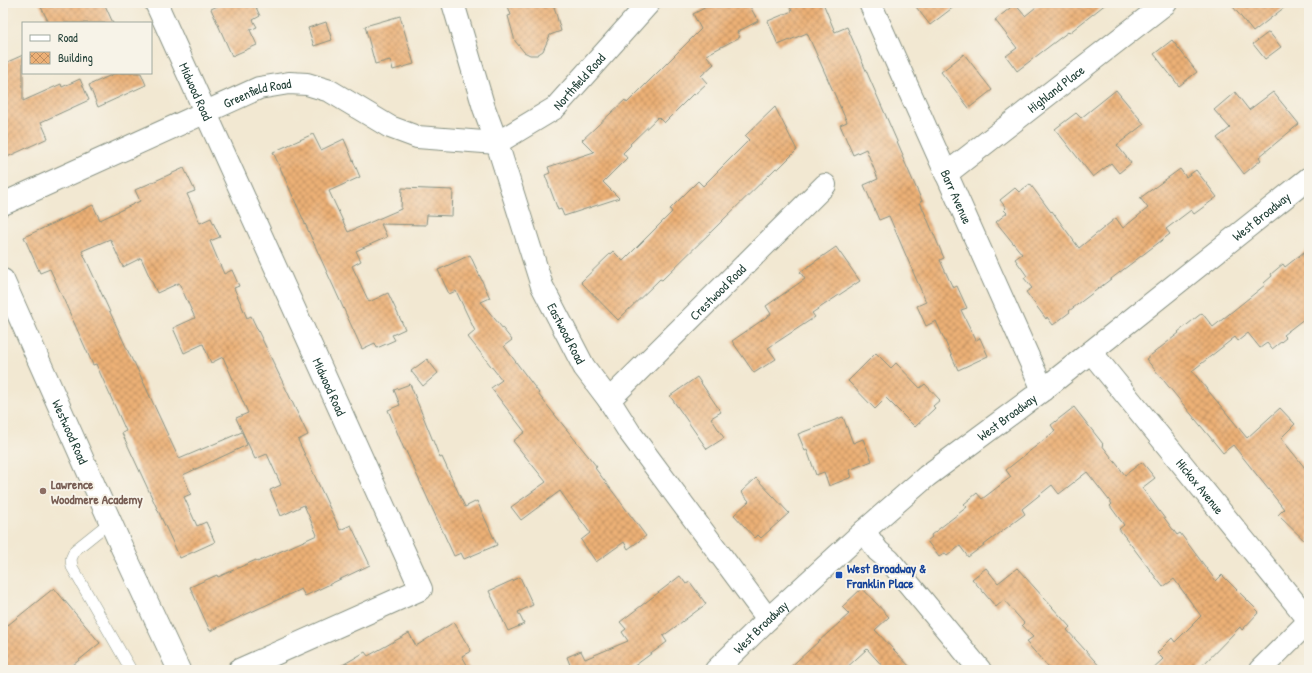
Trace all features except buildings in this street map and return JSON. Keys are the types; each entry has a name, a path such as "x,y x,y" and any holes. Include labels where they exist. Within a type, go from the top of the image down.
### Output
{"street":[{"name":"Midwood Road","path":"156,3 421,589 239,670"},
{"name":"Eastwood Road","path":"453,3 484,108 542,286 584,367 609,400 630,433 768,619"},
{"name":"Northfield Road","path":"496,143 555,108 648,3"},
{"name":"Barr Avenue","path":"870,3 1043,390"},
{"name":"Highland Place","path":"946,174 1166,3"},
{"name":"Greenfield Road","path":"3,204 259,88 289,83 307,84 330,91 390,127 417,137 496,143"},
{"name":"West Broadway","path":"716,670 768,619 864,531 928,476 1043,390 1309,178"},
{"name":"Crestwood Road","path":"609,400 825,185"},
{"name":"Westwood Road","path":"3,280 110,522 178,670"},
{"name":"Hickox Avenue","path":"1091,352 1309,621"},
{"path":"864,531 878,551 889,560 980,670"},
{"path":"1260,670 1309,621"}],"lane":[{"path":"110,522 75,550 72,559 72,567 131,670"}],"place":[{"name":"Lawrence Woodmere Academy","path":"43,491"},
{"name":"West Broadway & Franklin Place","path":"839,575"}]}
